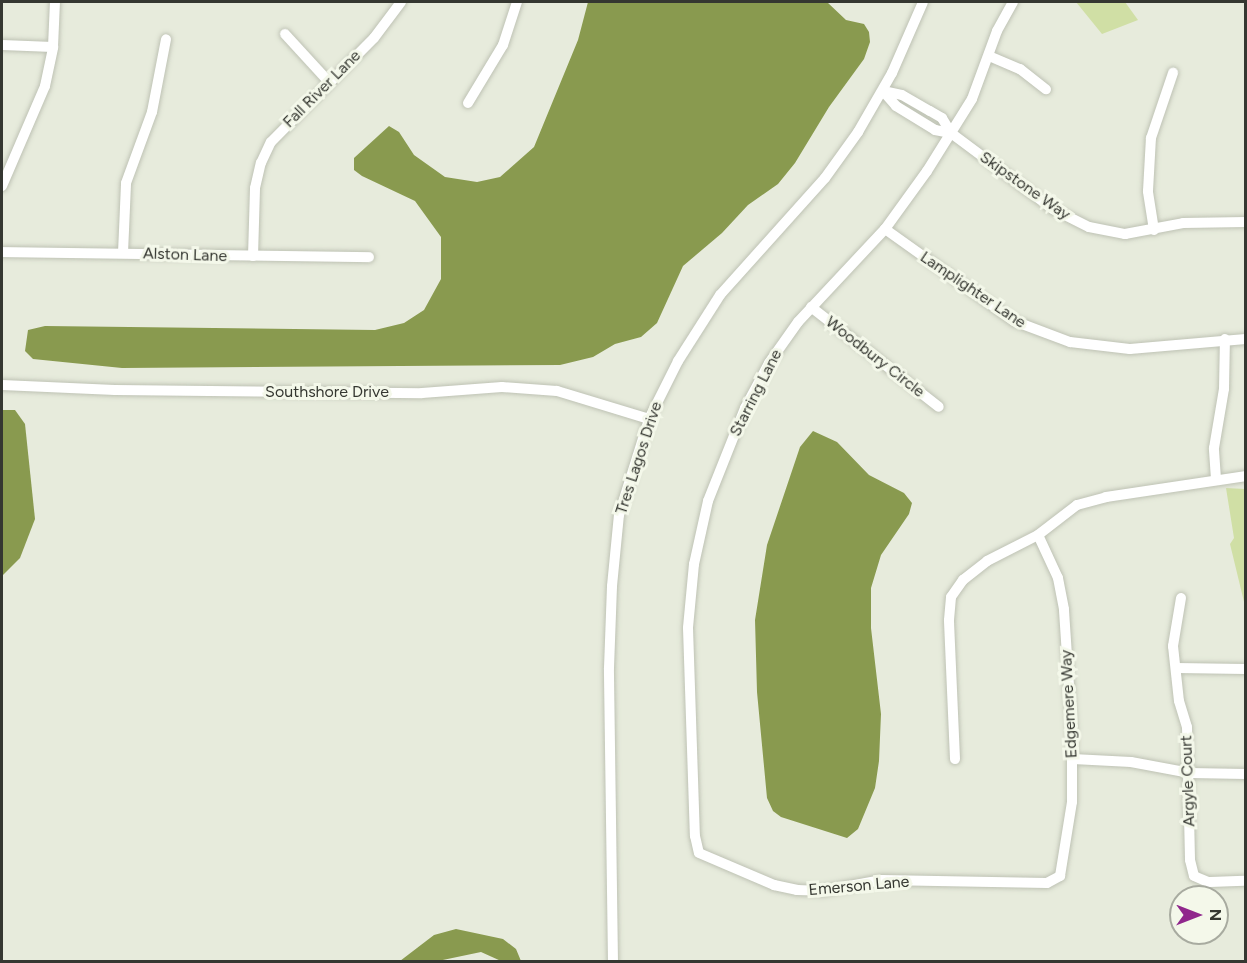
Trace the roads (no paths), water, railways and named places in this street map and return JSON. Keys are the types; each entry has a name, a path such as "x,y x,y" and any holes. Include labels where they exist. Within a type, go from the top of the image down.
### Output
{"street":[{"path":"2,186 6,161 45,86 53,47 55,2"},
{"name":"Fall River Lane","path":"254,256 255,188 261,163 285,124 374,38 401,2"},
{"path":"468,104 502,45 517,2"},
{"name":"Tres Lagos Drive","path":"613,962 609,668 612,586 619,515 649,419 678,361 720,295 825,178 883,91 923,2"},
{"name":"Starring Lane","path":"699,853 695,836 688,628 694,564 708,501 745,408 772,358 811,307 885,229 951,134 972,99 1013,2"},
{"path":"285,34 328,82"},
{"path":"123,252 126,183 152,112 166,39"},
{"path":"2,45 53,47"},
{"path":"989,56 1020,69 1046,89"},
{"path":"1154,230 1148,191 1151,138 1173,73"},
{"name":"Skipstone Way","path":"883,91 896,106 935,130 951,134 1073,220 1107,232 1154,230 1183,223 1245,222"},
{"name":"Lamplighter Lane","path":"885,229 986,303 1040,333 1099,348 1130,349 1245,339"},
{"name":"Alston Lane","path":"2,252 369,257"},
{"name":"Woodbury Circle","path":"811,307 939,407"},
{"path":"1216,479 1214,448 1225,381 1225,339"},
{"name":"Southshore Drive","path":"2,385 115,390 410,393 502,387 557,391 649,419"},
{"path":"955,759 951,597 963,580 987,561 1038,535 1077,505 1216,479 1245,476"},
{"name":"Edgemere Way","path":"1038,535 1058,578 1064,609 1073,759 1072,802 1060,876"},
{"name":"Argyle Court","path":"1181,598 1173,646 1187,727 1190,773 1190,860 1194,876 1208,882 1245,881"},
{"path":"1176,668 1245,669"},
{"path":"1073,759 1131,762 1190,773 1245,774"},
{"name":"Emerson Lane","path":"699,853 774,885 797,890 822,891 882,880 1047,883 1060,876"}]}
